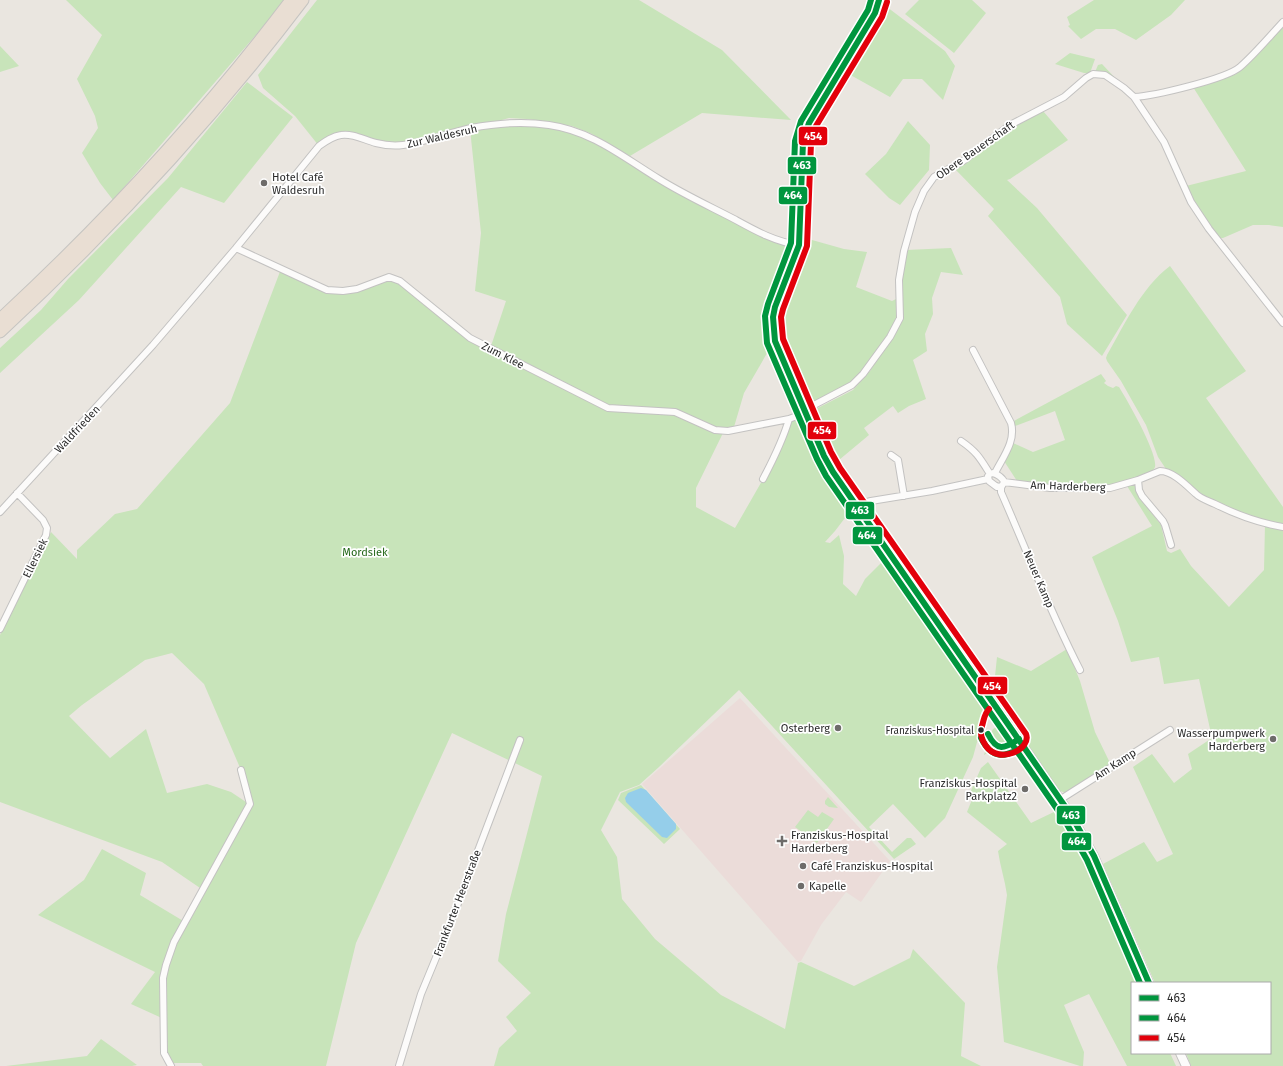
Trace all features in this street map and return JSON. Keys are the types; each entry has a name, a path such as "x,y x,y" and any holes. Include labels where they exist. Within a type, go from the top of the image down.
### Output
{"highway":[{"path":"0,319 82,240 169,148 258,43 291,0"},
{"path":"0,332 89,247 164,167 201,126 303,0"}],"street":[{"path":"878,0 875,13 809,123 803,142 800,230 798,245 775,307 773,316 775,341 824,456 833,472 1061,799 1094,856 1149,982"},
{"path":"1134,97 1185,86 1230,73 1240,67 1283,22"},
{"name":"Obere Bauerschaft","path":"805,412 814,405 852,385 863,374 890,337 900,318 899,280 904,251 915,212 924,191 934,177 963,161 1010,125 1064,97 1086,78 1093,74 1105,75 1134,97 1164,142 1190,202 1209,229 1283,323"},
{"name":"Zur Waldesruh","path":"153,345 236,248 319,146 330,139 341,135 354,136 376,143 397,146 418,143 470,129 510,122 551,125 589,135 660,179 749,227 775,240 798,245"},
{"name":"Zum Klee","path":"236,248 327,290 343,291 357,289 389,277 400,281 470,338 608,408 675,412 715,430 728,431 789,419 805,412"},
{"name":"Waldfrieden","path":"0,512 153,345"},
{"path":"973,350 1011,423 1012,428 1012,440 991,475"},
{"path":"763,479 778,450 789,419"},
{"path":"858,508 863,503 871,501 904,496 991,475 1002,478 1002,485 996,486 991,475 980,457 972,449 961,442"},
{"path":"891,455 898,460 904,496"},
{"name":"Am Harderberg","path":"1002,485 1050,488 1110,488 1138,480 1160,471 1167,472 1180,480 1198,496 1236,514 1265,524 1283,527"},
{"path":"1138,480 1140,493 1163,521 1171,545"},
{"name":"Neuer Kamp","path":"1002,485 1001,492 1080,670"},
{"name":"Ellersiek","path":"0,629 46,535 47,528 43,520 17,494"},
{"name":"Am Kamp","path":"1061,799 1170,730"},
{"name":"Frankfurter Heerstraße","path":"399,1066 421,994 454,914 520,740"},
{"path":"171,1066 164,1053 163,978 166,965 174,942 250,804 241,770"},
{"path":"1180,1054 1186,1066"}],"shaded area":[{"name":"Franziskus-Hospital Harderberg","path":"740,698 890,861 861,902 846,892 821,925 801,961 798,962 642,784"}],"green space":[{"path":"66,0 286,0 113,200 100,183 82,153 98,128 95,116 77,79 102,35"},
{"name":"Mordsiek","path":"317,0 639,0 722,50 791,120 702,113 630,156 592,134 572,126 527,119 509,118 473,128 511,125 531,126 550,128 587,138 776,242 791,248 766,316 770,348 744,393 734,427 717,428 723,433 696,488 696,507 735,528 781,448 792,421 802,419 823,468 851,510 825,542 830,543 839,535 844,556 843,584 856,596 865,579 883,561 986,709 973,757 945,818 925,838 893,804 869,827 892,852 907,838 911,838 916,844 894,859 739,690 639,785 620,792 601,830 617,857 622,899 655,939 721,995 785,1029 798,963 801,962 854,986 910,958 913,949 965,1003 961,1056 981,1066 494,1066 499,1048 517,1031 506,1017 531,993 498,961 506,914 542,776 452,733 356,943 326,1066 203,1066 201,1063 169,1063 164,1053 164,1019 131,1004 155,972 38,915 84,880 102,849 146,873 140,895 185,922 203,890 162,862 0,802 0,635 51,532 77,559 77,550 115,514 137,509 230,403 281,269 327,290 343,291 389,277 400,281 470,338 490,349 506,301 475,291 481,233 470,129 397,146 341,135 319,146 295,116 263,88 258,75","holes":["172,653 204,684 241,770 249,804 231,792 207,784 167,793 146,729 110,758 69,716 145,660"]},
{"path":"919,0 972,0 986,13 954,53 905,14"},
{"path":"1094,0 1185,0 1171,15 1136,40 1115,29 1096,29 1081,39 1068,26 1070,25 1067,17"},
{"path":"883,7 887,7 945,51 955,66 943,100 922,79 903,79 890,97 845,72 878,12"},
{"path":"1283,26 1283,227 1253,225 1220,238 1196,207 1186,186 1246,171 1193,87 1236,74"},
{"path":"0,46 19,66 0,72"},
{"path":"1070,53 1095,59 1090,73 1084,73 1055,64"},
{"path":"1102,64 1118,81 1095,72 1098,65"},
{"path":"247,82 293,117 224,203 181,187 79,300 0,373 0,348 41,310 68,279 168,178"},
{"path":"1043,111 1068,140 1007,180 1037,208 1127,315 1102,356 1067,324 1060,297 988,216 994,209 955,169 1013,125"},
{"path":"908,121 930,145 929,170 900,205 889,198 865,174 886,154"},
{"path":"805,238 844,249 867,252 856,287 892,301 900,297 906,250 951,248 963,275 941,272 932,298 933,314 925,334 927,351 913,360 926,399 909,406 898,413 893,406 864,428 869,435 833,465 812,418 814,410 853,390 870,371 887,342 852,385 806,405 786,360 780,337 779,325 781,301 797,264"},
{"path":"1170,266 1246,371 1206,398 1283,507 1283,1066 1191,1066 1186,1054 1271,1054 1271,982 1155,982 1103,864 1144,842 1157,862 1173,854 1133,767 1152,754 1174,783 1192,769 1188,754 1212,738 1199,679 1164,684 1159,657 1131,662 1118,621 1092,557 1152,526 1127,486 1133,484 1135,486 1140,497 1161,525 1167,551 1171,553 1180,549 1191,566 1229,607 1264,570 1265,524 1198,496 1166,469 1158,457 1146,425 1121,381 1107,361 1107,355 1134,307 1150,285"},
{"path":"1101,374 1106,381 1104,383 1108,386 1113,388 1116,386 1119,387 1128,403 1152,450 1155,460 1154,469 1148,473 1110,486 1049,486 1017,481 1004,461 1013,443 1033,452 1065,440 1055,411 1015,426 1012,422"},
{"path":"1067,649 1080,681 1095,732 1111,765 1066,793 1060,791 993,695 997,657 1031,671"},
{"path":"998,726 1004,726 1009,734 1008,741 1003,744 997,743 992,737 991,733 993,729"},
{"path":"988,742 996,748 984,755"},
{"path":"988,762 1031,823 1058,810 1094,881 1138,982 1131,982 1131,1054 1170,1054 1176,1066 1127,1066 1089,994 1064,1005 1084,1052 1083,1066 1004,1042 997,967 1007,895 998,851 1007,844 967,812 973,797 970,793 981,768"},
{"path":"641,785 680,829 664,844 618,800 621,793"},
{"path":"828,797 838,808 829,807 825,804"},
{"path":"808,810 818,817 822,812 834,819 817,843 795,827"},
{"path":"101,1039 137,1065 6,1066 87,1056"}],"water":[{"path":"641,788 646,790 676,824 676,829 667,838 662,837 626,802 625,798 628,793"}],"transit line":[{"name":"464","path":"871,0 868,10 801,121 795,141 791,243 768,304 765,316 767,343 817,459 826,476 1064,819 1087,860 1140,982"},
{"name":"463","path":"879,0 875,13 809,123 803,142 799,245 775,307 773,317 775,341 824,456 833,472 1071,815 1094,856 1149,982"},
{"name":"454","path":"887,2 882,17 816,126 811,143 807,246 783,309 781,317 783,339 831,452 840,468 1026,734 1027,740 1024,745 1013,753 1006,755 992,752 986,746 982,739 981,732 985,715 989,709"},
{"name":"463","path":"988,734 991,740 1001,747 1005,747 1019,739"},
{"name":"464","path":"981,738 990,750 1000,755 1011,753 1024,746"}],"place":[{"name":"Hotel Café Waldesruh","path":"264,183"},
{"name":"Osterberg","path":"838,728"},
{"name":"Franziskus-Hospital","path":"981,730"},
{"name":"Wasserpumpwerk Harderberg","path":"1273,739"},
{"name":"Franziskus-Hospital Parkplatz2","path":"1025,789"},
{"name":"Franziskus-Hospital Harderberg","path":"782,841"},
{"name":"Café Franziskus-Hospital","path":"803,866"},
{"name":"Kapelle","path":"801,886"}]}
